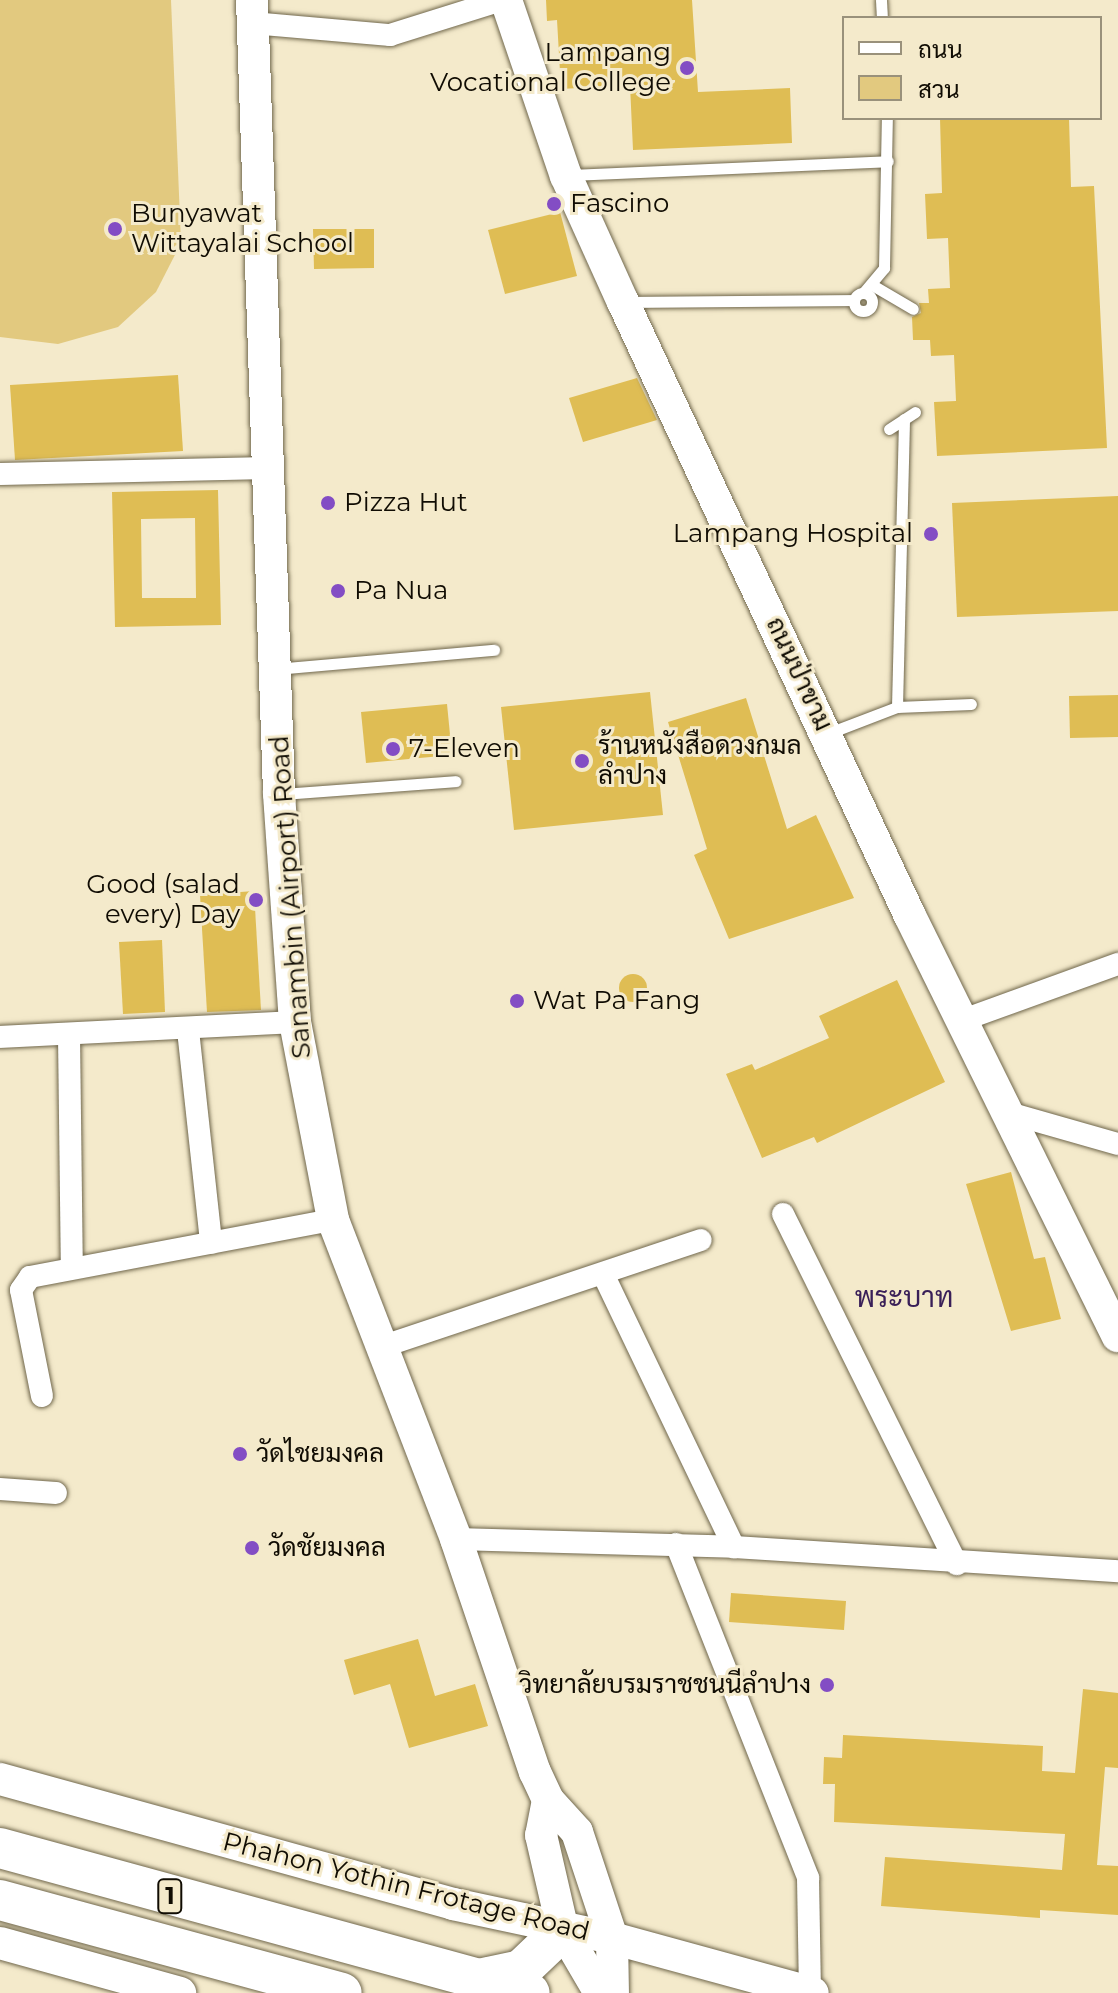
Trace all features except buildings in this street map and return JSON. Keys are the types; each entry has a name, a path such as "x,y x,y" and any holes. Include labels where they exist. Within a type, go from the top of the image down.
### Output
{"highway":[{"name":"1","path":"0,1848 530,1993"},
{"name":"1","path":"0,1900 342,1993"},
{"path":"479,1979 521,1970 563,1930"}],"street":[{"path":"252,12 390,35 504,0"},
{"name":"ถนนป่าขาม","path":"504,0 566,176 623,302 826,734 1118,1336"},
{"name":"Sanambin (Airport) Road","path":"252,12 279,794 295,1022 333,1220 456,1539 548,1800 577,1832 612,1938 613,1993"},
{"path":"0,474 268,468"},
{"path":"963,1020 1118,964"},
{"path":"0,1037 188,1030 295,1022"},
{"path":"188,1030 211,1243"},
{"path":"69,1035 72,1266"},
{"path":"1009,1113 1118,1144"},
{"path":"783,1214 957,1564"},
{"path":"42,1396 21,1290 30,1277 72,1266 333,1220"},
{"path":"381,1347 604,1276 701,1240"},
{"path":"604,1276 734,1547"},
{"path":"0,1489 56,1493"},
{"path":"456,1539 676,1544 957,1564 1118,1571"},
{"path":"676,1544 808,1878 811,1993"},
{"name":"Phahon Yothin Frotage Road","path":"0,1779 563,1930 612,1938 811,1993"},
{"name":"Sanambin (Airport) Road","path":"548,1800 541,1835 563,1930 600,1993"},
{"path":"0,1943 173,1992"}],"lane":[{"path":"623,302 859,296 874,286 884,268 887,120"},
{"path":"566,176 888,161"},
{"path":"874,286 913,309"},
{"path":"889,429 915,412"},
{"path":"897,707 904,419"},
{"path":"275,670 494,650"},
{"path":"826,734 897,707 971,704"},
{"path":"279,794 456,781"}],"green space":[{"path":"0,0 171,0 181,243 156,292 118,327 58,344 0,337"}],"place":[{"name":"Lampang Vocational College","path":"687,68"},
{"name":"Fascino","path":"554,204"},
{"name":"Bunyawat Wittayalai School","path":"115,229"},
{"name":"Pizza Hut","path":"328,503"},
{"name":"Lampang Hospital","path":"931,534"},
{"name":"Pa Nua","path":"338,591"},
{"name":"7-Eleven","path":"393,749"},
{"name":"ร้านหนังสือดวงกมล ลำปาง","path":"582,761"},
{"name":"Good (salad every) Day","path":"256,900"},
{"name":"Wat Pa Fang","path":"517,1001"},
{"name":"วัดไชยมงคล","path":"240,1454"},
{"name":"วัดชัยมงคล","path":"252,1548"},
{"name":"วิทยาลัยบรมราชชนนีลำปาง","path":"827,1685"}],"district":[{"name":"พระบาท","path":"904,1297"}]}
